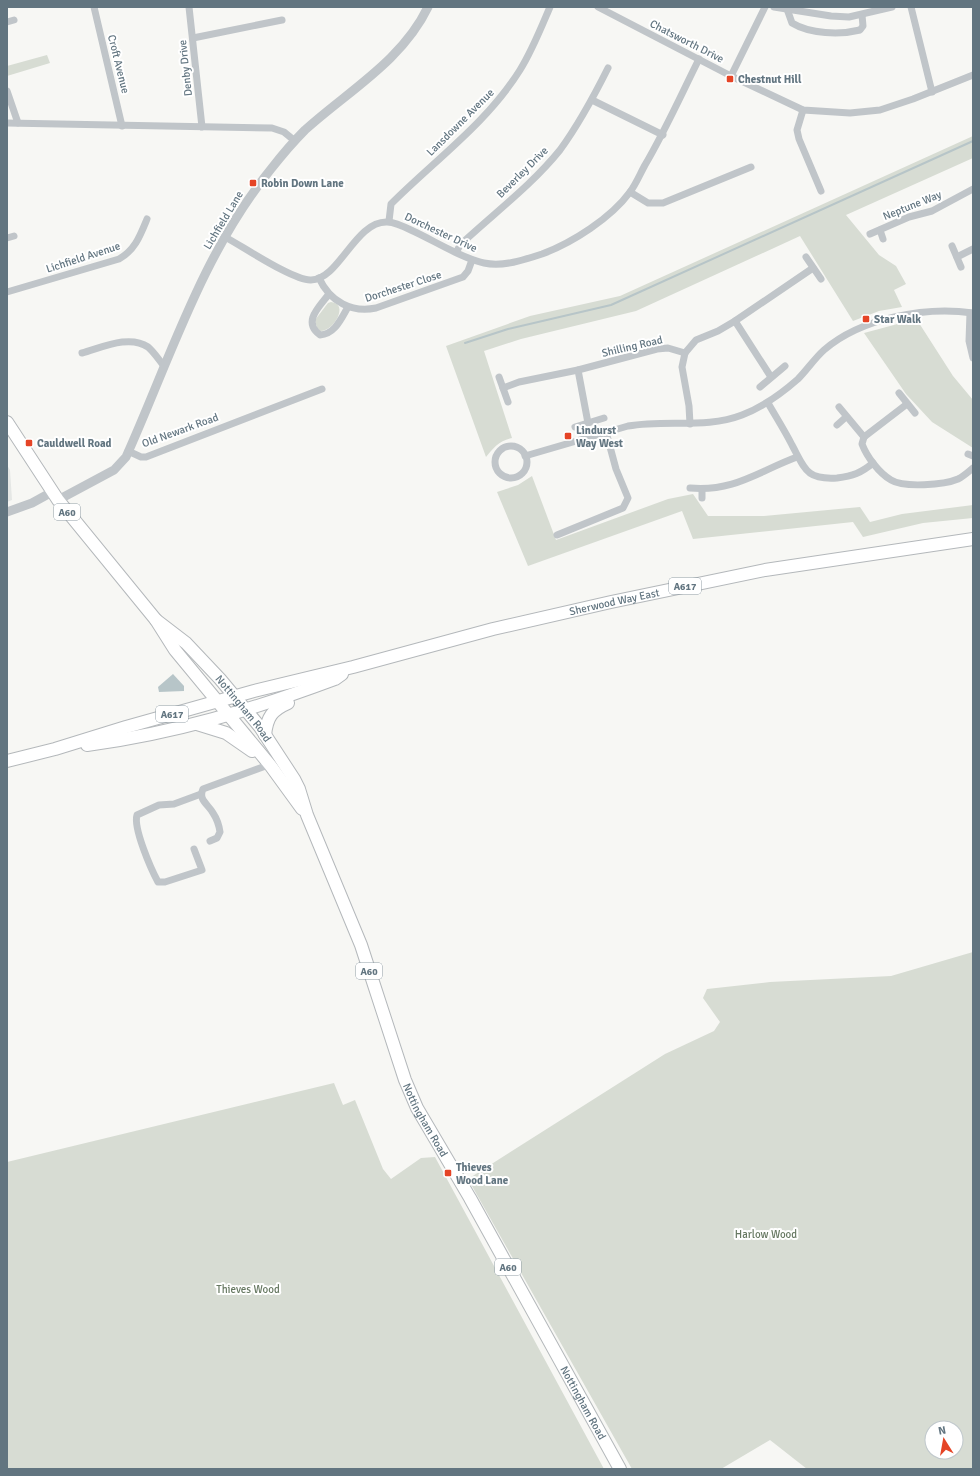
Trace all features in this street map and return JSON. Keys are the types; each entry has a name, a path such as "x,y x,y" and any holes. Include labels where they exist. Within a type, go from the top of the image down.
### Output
{"highway":[{"name":"Nottingham Road","path":"7,422 55,496 156,620 175,650 231,706 265,735 281,756 300,789 307,815 362,945 405,1080 417,1108 470,1198 620,1469"},
{"name":"Sherwood Way East","path":"231,706 353,668 493,629 618,600 765,570 973,539"},
{"name":"Nottingham Road","path":"156,620 186,643 231,706 270,765 307,815"},
{"name":"Sherwood Way East","path":"312,687 335,679 353,668"},
{"path":"231,706 294,688 312,687"},
{"path":"265,735 266,723 270,715 276,709 297,699 312,687"},
{"name":"A617","path":"55,749 148,736 196,724 231,706"},
{"name":"A617","path":"7,762 55,749 126,726 231,706"},
{"path":"196,724 226,733 238,740 270,765"}],"street":[{"name":"Croft Avenue","path":"94,7 122,126"},
{"name":"Denby Drive","path":"189,7 202,127"},
{"name":"Lichfield Lane","path":"128,451 189,305 225,237 248,200 270,170 295,141 399,51 421,22 428,7"},
{"name":"Lansdowne Avenue","path":"389,222 391,204 457,144 507,89 521,70 550,7"},
{"name":"Chatsworth Drive","path":"598,7 731,76 803,110 850,113 885,108 932,92 973,75"},
{"path":"731,76 765,7"},
{"path":"774,7 818,10 849,17 892,7"},
{"path":"911,7 932,92"},
{"path":"787,9 792,23 807,29 824,32 860,30 863,26 862,15"},
{"path":"192,38 282,20"},
{"name":"Dorchester Drive","path":"319,278 325,276 368,228 381,222 389,222 404,227 472,260 485,263 505,263 526,259 560,247 611,211 630,192 663,135 699,59"},
{"name":"Beverley Drive","path":"456,252 460,245 517,195 559,150 592,100 608,68"},
{"path":"7,91 18,123"},
{"path":"592,100 663,135"},
{"path":"803,110 797,130 799,139 821,190"},
{"path":"7,123 278,129 295,141"},
{"path":"630,192 648,204 658,204 741,167 751,167"},
{"name":"Neptune Way","path":"870,234 909,217 941,207 973,189"},
{"name":"Lichfield Avenue","path":"7,292 119,259 127,255 135,246 147,220"},
{"name":"Neptune Way","path":"880,230 883,239"},
{"path":"7,238 14,236"},
{"path":"225,237 300,278 311,281 319,278"},
{"path":"952,246 961,267"},
{"path":"957,257 973,249"},
{"path":"806,257 821,279"},
{"name":"Dorchester Close","path":"319,278 329,294 348,307 362,311 376,308 445,284 463,276 468,272 472,260"},
{"path":"690,424 690,406 682,367 685,353 696,340 718,331 735,321 813,268"},
{"path":"329,294 312,318 314,331 320,335 326,335 333,330 348,307"},
{"path":"526,456 606,432 640,424 690,424 725,420 742,415 768,403 798,378 824,350 843,337 865,325 900,316 951,312 972,313 969,341 973,358"},
{"path":"735,321 770,377"},
{"path":"82,353 117,343 136,342 148,347 164,366"},
{"name":"Shilling Road","path":"503,388 534,378 578,370 663,348 685,353"},
{"path":"760,387 770,377 785,366"},
{"path":"578,370 588,423"},
{"path":"499,377 508,402"},
{"name":"Old Newark Road","path":"55,496 114,470 123,462 128,451 141,457 146,457 322,389"},
{"path":"899,393 915,413"},
{"path":"768,403 794,447 797,457 808,472 817,477 828,478 852,476 863,471 873,463"},
{"path":"907,404 864,437 862,444 873,463 890,480 908,486 957,479 973,468"},
{"path":"839,407 864,437"},
{"path":"837,425 846,417"},
{"path":"575,427 604,418"},
{"path":"557,536 623,508 628,498 616,469 606,432"},
{"path":"506,448 518,448 526,456 525,469 517,477 505,476 496,468 497,456 506,448"},
{"path":"690,488 702,489 720,487 748,480 797,457"},
{"path":"702,489 702,498"},
{"path":"7,512 55,496"},
{"path":"210,841 217,838 220,832 213,813 202,800 201,794 203,789 270,765 281,756"},
{"path":"194,849 202,870 165,882 158,882 137,829 136,819 137,815 159,806 174,804 201,794"}],"shaded area":[{"path":"7,465 10,470 12,500 7,502"},
{"path":"173,674 184,686 184,691 159,692 158,687"}],"green space":[{"path":"47,55 50,63 7,76 7,66"},
{"path":"973,136 973,158 846,215 879,255 896,266 906,284 894,290 902,307 879,311 853,321 800,236 636,311 521,339 484,351 512,438 500,443 486,457 446,346 530,316 620,296"},
{"path":"331,302 337,304 339,308 338,318 330,327 320,331 317,328 315,320 328,303"},
{"path":"905,322 919,323 953,376 973,400 973,448 932,422 906,394 864,333"},
{"path":"532,476 556,540 668,499 693,494 708,516 764,516 860,507 870,522 902,514 973,505 973,518 923,523 863,537 853,522 693,539 682,511 528,566 497,492 518,485"},
{"name":"Harlow Wood","path":"973,952 973,1469 807,1469 770,1440 721,1469 632,1469 468,1179 665,1054 714,1031 720,1022 703,998 707,989 770,982 891,976"},
{"name":"Thieves Wood","path":"334,1083 343,1105 355,1100 383,1169 391,1179 421,1158 435,1157 604,1469 7,1469 7,1162"}],"waterway":[{"path":"465,343 508,329 611,305 973,141"}],"place":[{"name":"Chestnut Hill","path":"730,79"},
{"name":"Robin Down Lane","path":"253,183"},
{"name":"Star Walk","path":"866,319"},
{"name":"Lindurst Way West","path":"568,436"},
{"name":"Cauldwell Road","path":"29,443"},
{"name":"Thieves Wood Lane","path":"448,1173"}]}
